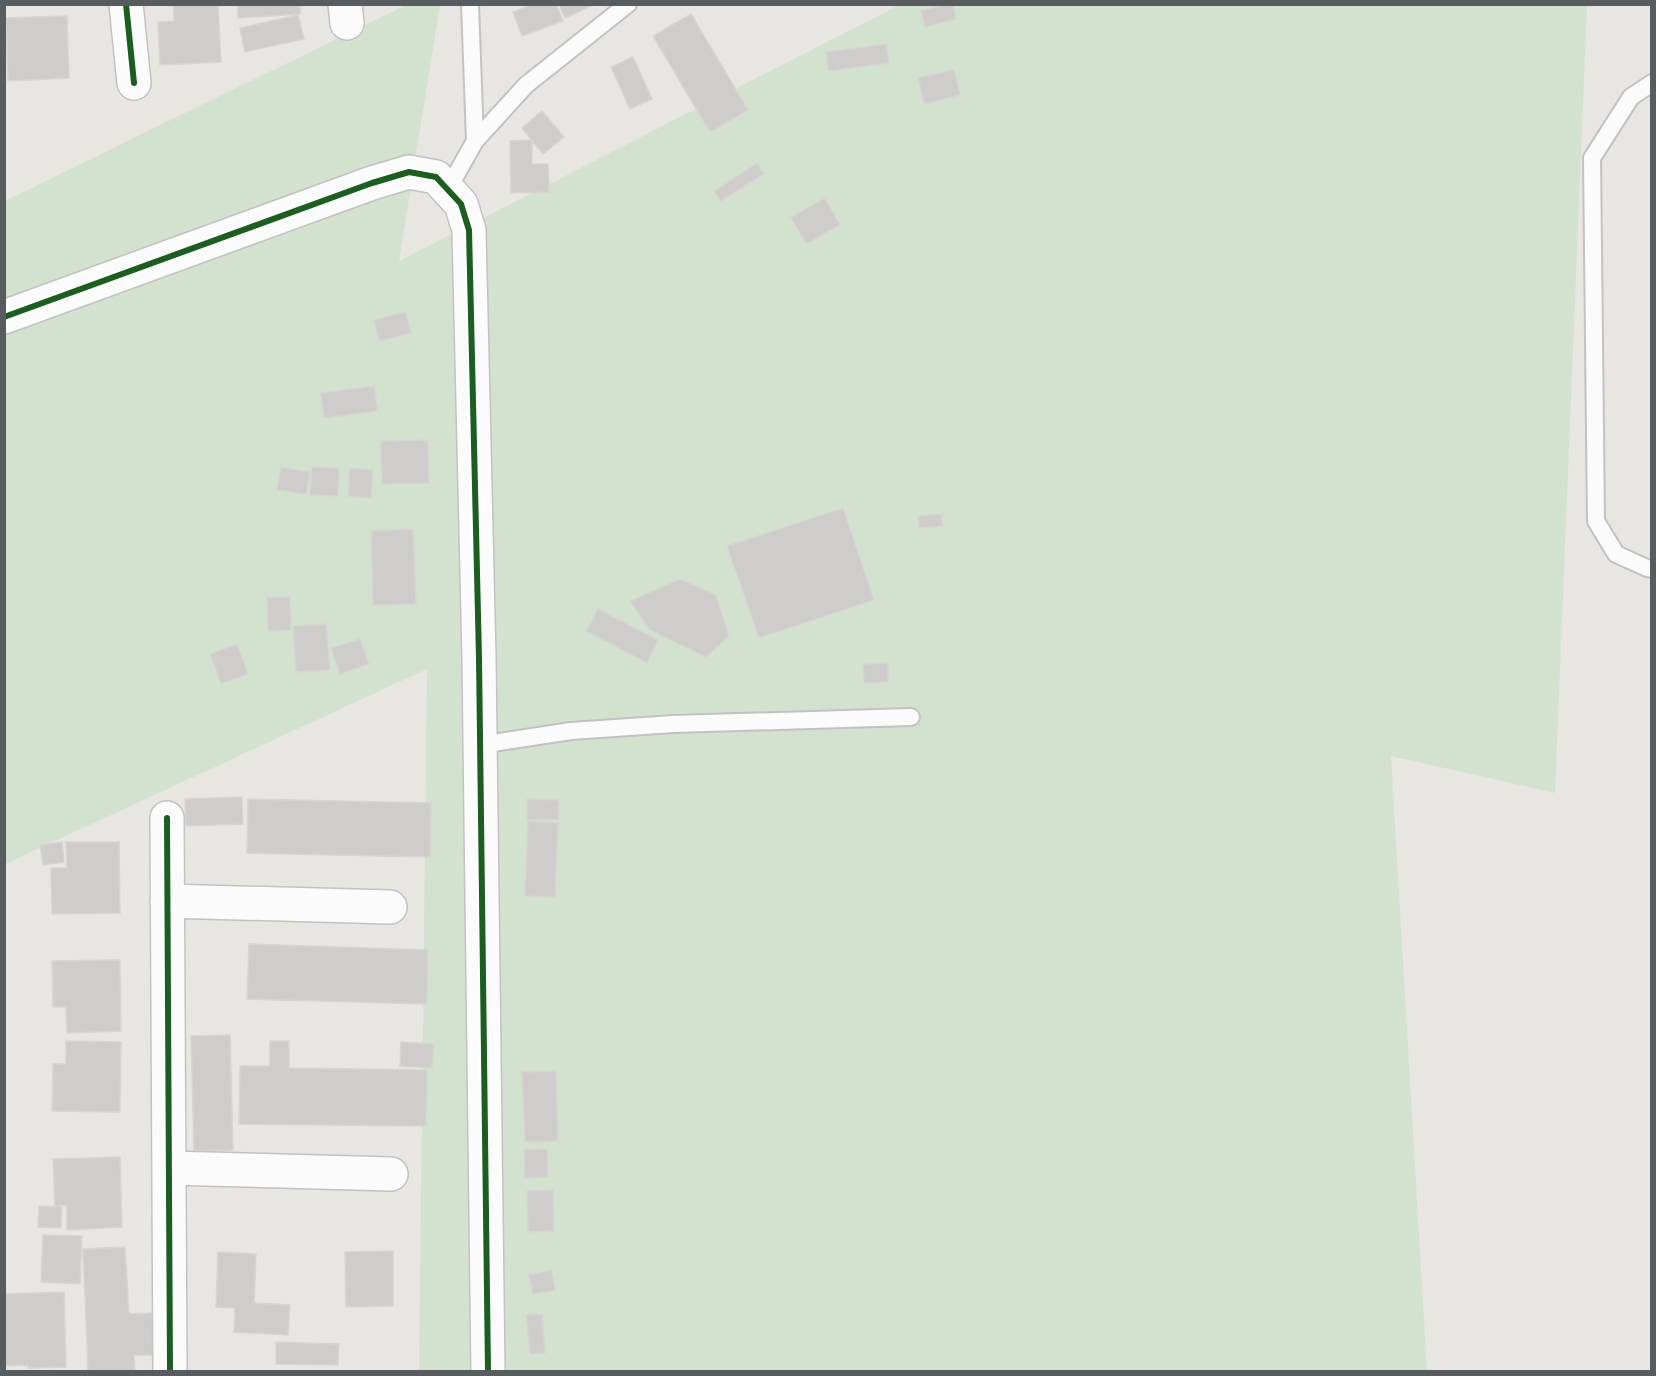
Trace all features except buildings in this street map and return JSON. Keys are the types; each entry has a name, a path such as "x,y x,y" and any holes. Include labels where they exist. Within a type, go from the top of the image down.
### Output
{"street":[{"path":"126,4 134,82"},
{"path":"4,317 372,183 409,172 436,177 461,204 469,230 480,745 488,1371"},
{"path":"167,818 170,1371"},
{"path":"167,901 390,907"},
{"path":"169,1168 391,1174"}],"lane":[{"path":"470,4 475,141"},
{"path":"448,189 475,141 526,85 628,4"},
{"path":"1652,83 1631,97 1593,158 1593,170 1596,521 1616,554 1647,568 1652,568"},
{"path":"480,745 571,731 674,724 911,717"}],"green space":[{"path":"406,5 440,5 399,261 899,5 1587,5 1555,793 1391,756 1427,1371 419,1371 427,669 5,864 5,201"}],"cycle path":[{"path":"126,4 134,83"},
{"path":"4,317 372,183 409,172 436,177 461,204 469,230 479,658 488,1372"},
{"path":"167,818 170,1372"}]}
